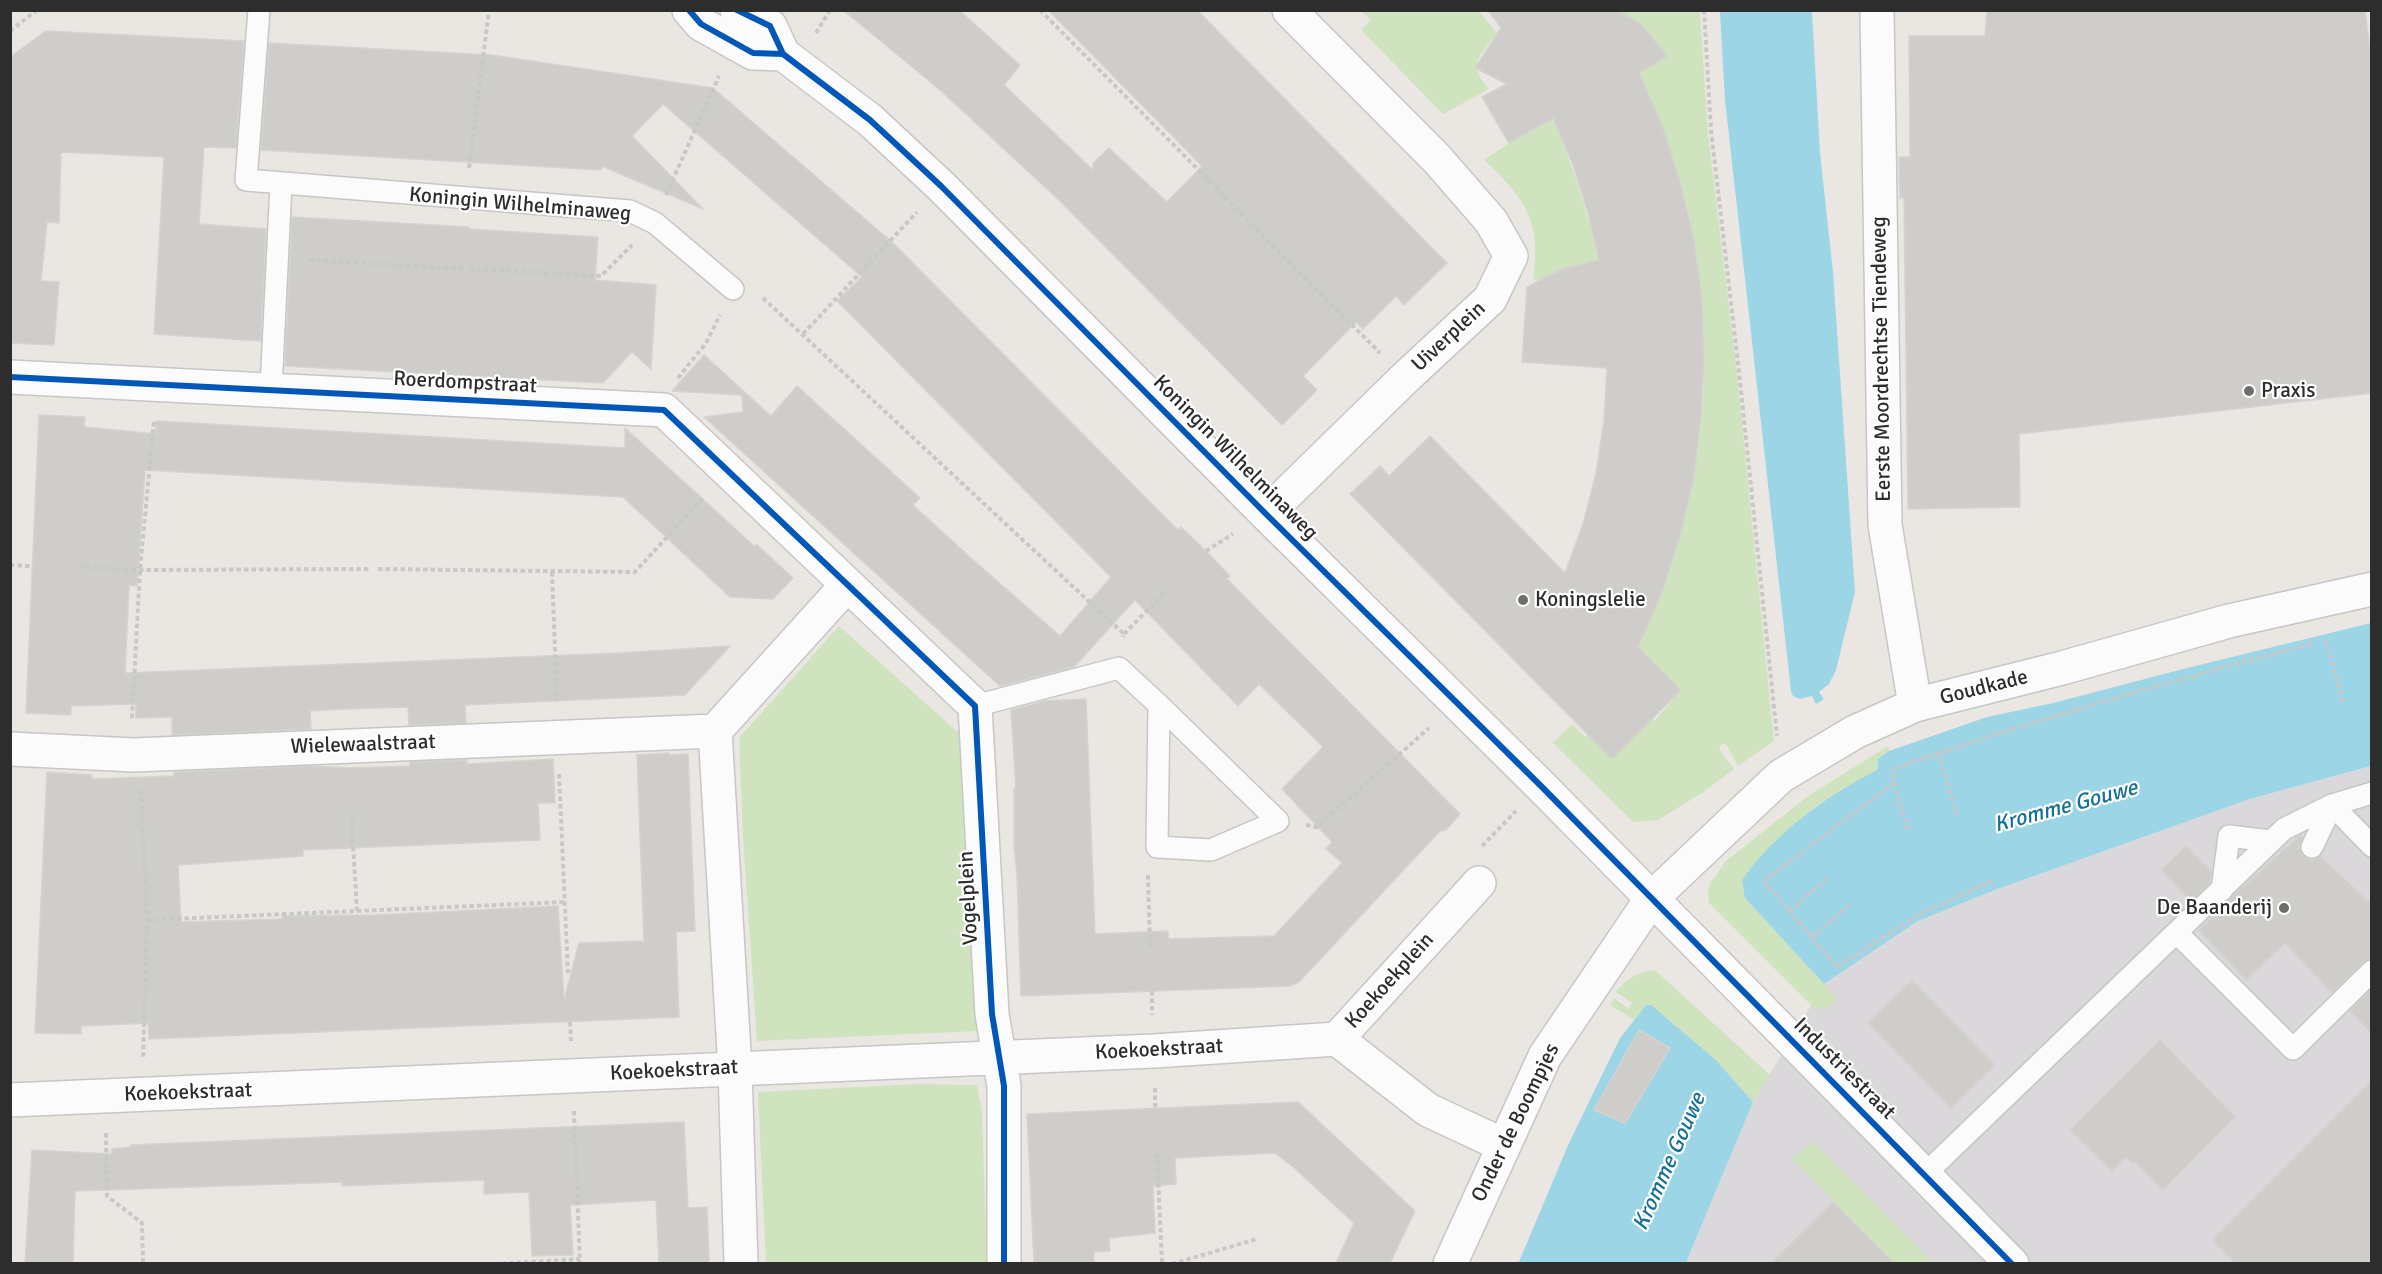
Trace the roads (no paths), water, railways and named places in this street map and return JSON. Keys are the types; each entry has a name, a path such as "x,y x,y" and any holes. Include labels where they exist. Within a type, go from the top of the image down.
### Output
{"street":[{"path":"689,10 701,24 753,53 783,54"},
{"name":"Koningin Wilhelminaweg","path":"737,10 770,26 783,54 870,120 941,186 1652,898"},
{"name":"Uiverplein","path":"1266,514 1405,378 1490,299 1511,256 1491,221 1444,168 1289,10"},
{"name":"Eerste Moordrechtse Tiendeweg","path":"1877,10 1885,525 1915,705"},
{"name":"Roerdompstraat","path":"10,377 664,410 848,585"},
{"path":"741,1263 735,1069 715,731 848,585 975,706"},
{"name":"Goudkade","path":"1652,898 1738,814 1781,776 1855,732 1915,705 2062,668 2229,621 2372,589"},
{"name":"Vogelplein","path":"975,706 992,1014 1004,1086 1004,1263"},
{"name":"Wielewaalstraat","path":"10,749 134,754 715,731"},
{"name":"Koekoekplein","path":"1479,883 1337,1039 1428,1110 1503,1145"},
{"name":"Onder de Boompjes","path":"1450,1263 1545,1056 1652,898"},
{"name":"Industriestraat","path":"1652,898 2012,1263"},
{"name":"Koekoekstraat","path":"10,1100 1154,1051 1337,1039"}],"lane":[{"name":"Koningin Wilhelminaweg","path":"259,10 246,180 630,211 655,223 733,289"},
{"path":"271,389 282,184"},
{"path":"975,706 1119,668 1159,705 1278,821 1211,850 1157,847 1159,705"},
{"path":"1925,1174 2284,829 2332,805 2372,793"},
{"path":"2332,805 2372,846"},
{"path":"2312,847 2332,805"},
{"path":"2222,890 2229,836 2270,841"},
{"path":"2177,933 2205,949 2293,1049 2372,971"}],"water":[{"path":"1720,11 1812,11 1820,153 1833,272 1855,592 1836,670 1829,684 1819,692 1824,699 1816,704 1812,696 1800,699 1793,696 1791,691 1725,100"},
{"name":"Kromme Gouwe","path":"2371,623 2371,766 2250,799 1995,890 1918,921 1824,984 1745,898 1742,880 1770,846 1820,804 1877,770 1878,759 1889,751 1987,717 2053,703"},
{"name":"Kromme Gouwe","path":"1646,1005 1651,1005 1716,1060 1753,1102 1686,1263 1518,1264 1569,1143 1620,1038"}],"place":[{"name":"Praxis","path":"2249,391"},
{"name":"Koningslelie","path":"1523,600"},
{"name":"De Baanderij","path":"2284,908"}]}
